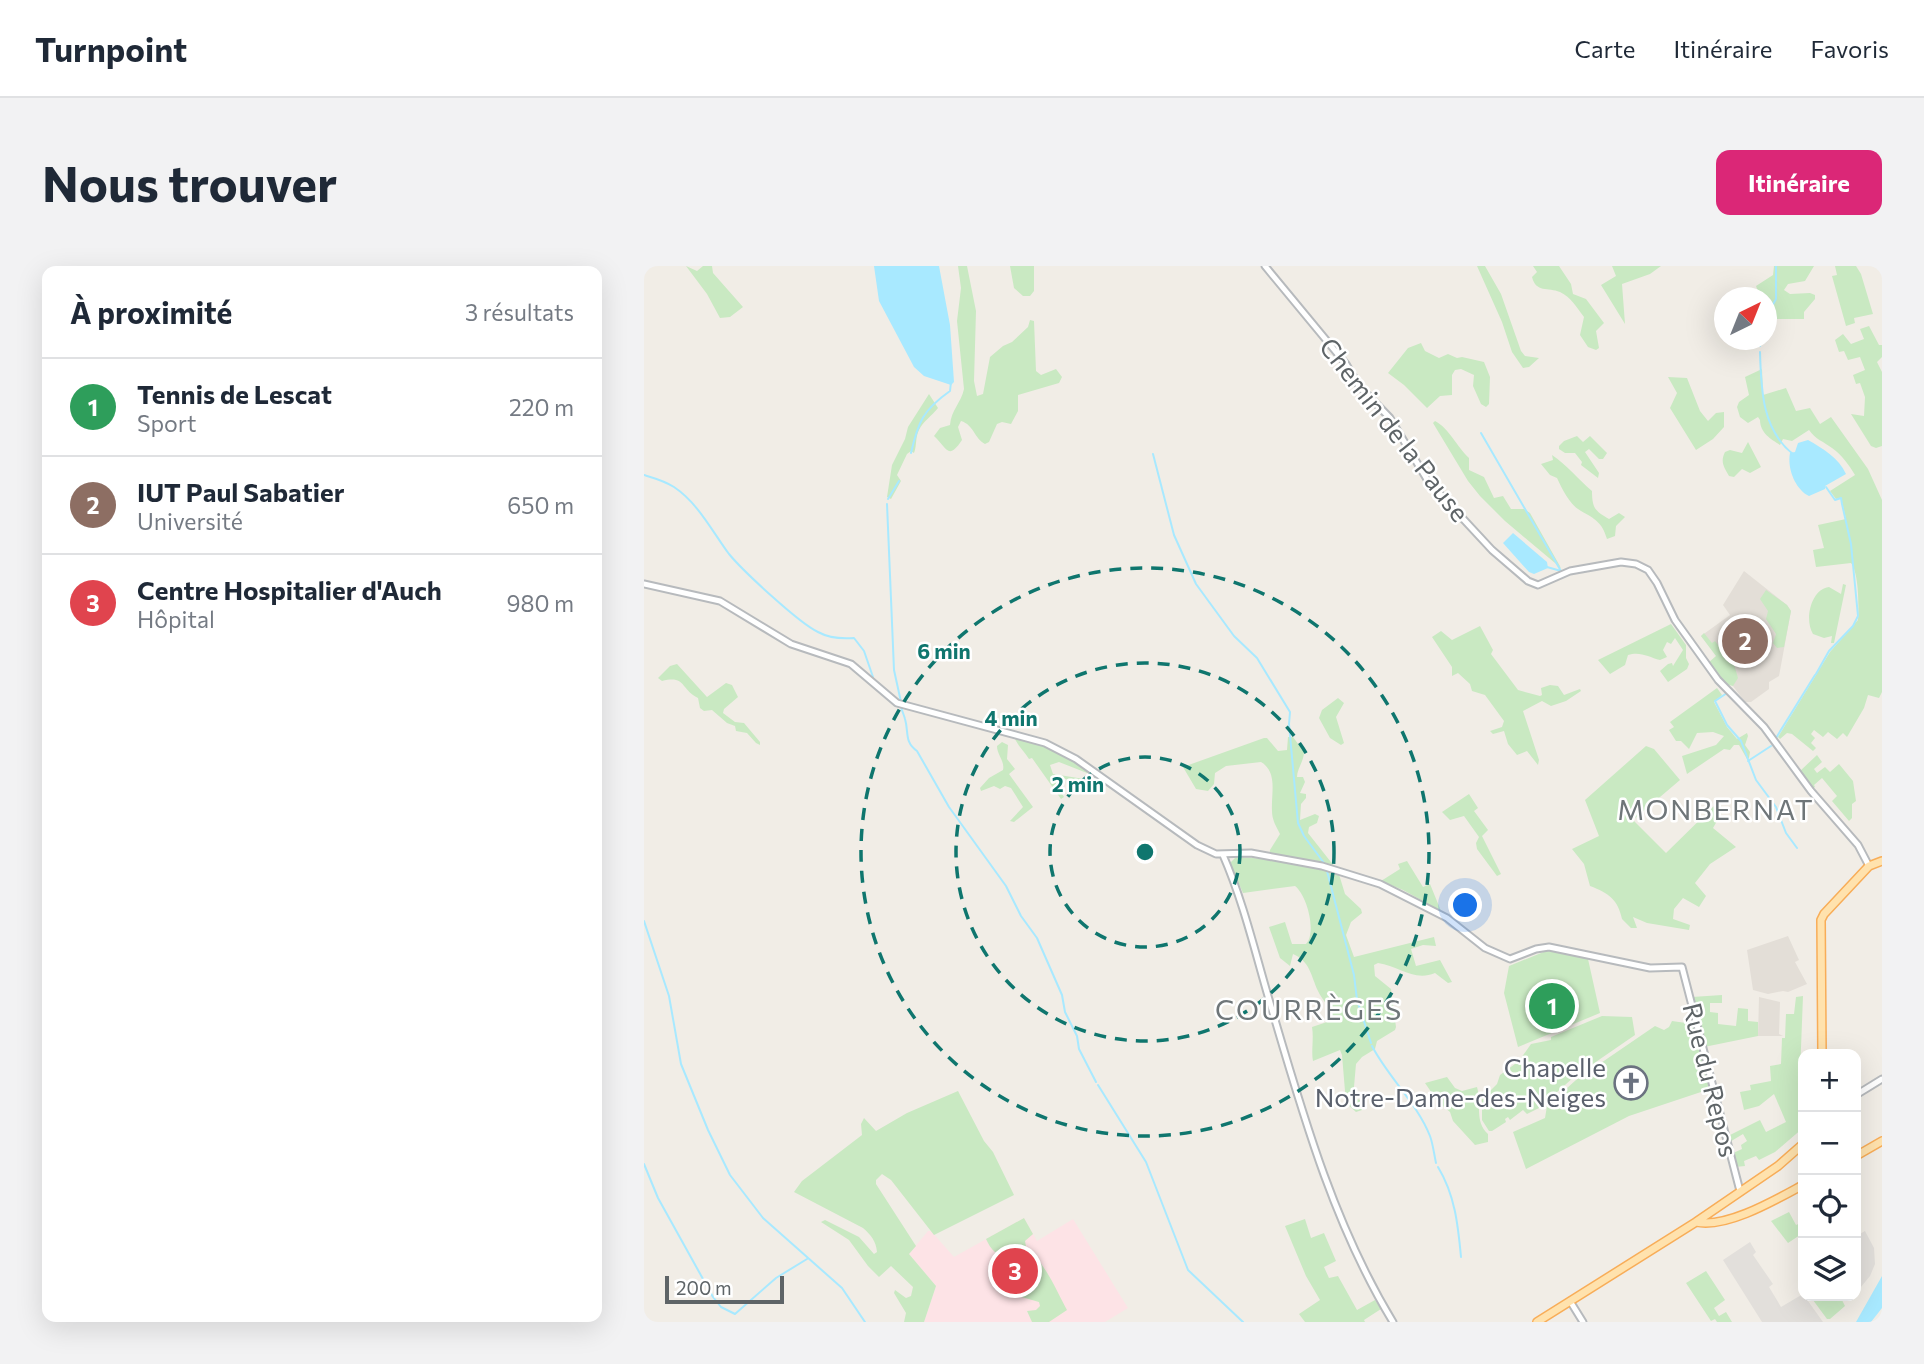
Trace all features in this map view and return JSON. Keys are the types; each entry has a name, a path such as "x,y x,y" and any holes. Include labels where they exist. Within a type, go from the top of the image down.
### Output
{"main road":[{"path":"1822,1049 1821,920 1870,866 1882,861"},
{"path":"1861,1153 1882,1142"},
{"path":"1537,1322 1696,1222 1778,1167 1798,1149"},
{"path":"1696,1222 1711,1224 1744,1213 1798,1187"}],"street":[{"name":"Chemin de la Pause","path":"1265,266 1346,364 1359,386 1390,418 1428,481 1482,541 1533,584 1543,583 1570,571 1621,562 1639,565 1648,570 1675,620 1718,680 1764,727 1811,791 1856,842 1870,866"},
{"path":"644,584 720,601 792,644 851,664 897,703 1045,743 1076,759 1198,845 1223,855 1246,914 1268,996 1327,1187 1366,1274 1393,1322"},
{"name":"Rue du Repos","path":"1223,855 1265,855 1322,866 1380,884 1437,912 1485,948 1510,959 1542,947 1650,968 1682,967 1740,1191"},
{"path":"1861,1092 1882,1079"},
{"path":"1570,1301 1583,1322"}],"shaded area":[{"path":"1744,571 1791,611 1779,676 1769,682 1769,689 1751,702 1745,702 1733,686 1731,675 1701,636 1730,615 1723,605"},
{"path":"1788,936 1799,960 1795,962 1807,984 1788,992 1768,994 1753,990 1747,950"},
{"path":"1759,997 1780,1002 1779,1034 1783,1036 1758,1036"},
{"path":"1024,1218 1037,1241 1073,1219 1128,1308 1105,1322 924,1322 936,1286 909,1254 928,1231 931,1231 954,1257"},
{"path":"1865,1231 1874,1248 1875,1264 1861,1287 1861,1238 1861,1233"},
{"path":"1750,1242 1756,1252 1753,1255 1773,1284 1769,1287 1781,1307 1798,1297 1798,1301 1808,1301 1823,1322 1762,1322 1723,1260"}],"green space":[{"path":"686,266 697,271 703,266 712,266 713,273 743,307 730,317 720,318 707,294"},
{"path":"958,266 967,266 976,311 974,381 977,396 983,394 990,357 1012,342 1028,327 1030,320 1034,321 1036,371 1041,375 1056,369 1062,377 1059,383 1018,395 1018,411 1011,424 997,424 989,442 985,444 969,425 961,421 958,427 962,440 950,451 934,436 940,428 950,425 964,389 957,321 961,288"},
{"path":"1010,266 1034,266 1034,291 1030,296 1023,296 1014,288"},
{"path":"1477,266 1485,266 1501,294 1521,351 1525,356 1539,358 1529,367 1523,368 1512,352"},
{"path":"1533,266 1559,266 1571,284 1573,294 1586,299 1604,323 1596,331 1599,348 1596,350 1588,347 1580,335 1584,317 1571,300 1560,292 1536,285 1532,277 1537,272"},
{"path":"1612,266 1661,266 1650,274 1622,284 1625,324 1601,285 1616,276"},
{"path":"1774,266 1814,266 1805,281 1788,284 1784,290 1790,294 1815,295 1815,299 1804,312 1804,319 1777,319 1777,287 1756,286 1773,275"},
{"path":"1835,266 1856,266 1873,314 1854,318 1855,323 1846,326 1832,276 1837,275"},
{"path":"1869,326 1879,345 1882,345 1882,357 1877,362 1882,372 1882,446 1876,448 1871,446 1851,414 1864,416 1865,397 1860,383 1856,384 1853,375 1865,370 1860,357 1848,360 1844,351 1839,352 1835,340 1843,334 1851,344 1864,339 1860,329"},
{"path":"1421,343 1425,351 1439,358 1448,354 1484,362 1490,377 1489,404 1486,407 1481,404 1473,386 1474,375 1461,369 1455,370 1452,375 1452,395 1440,396 1427,408 1388,373 1408,348"},
{"path":"1762,369 1763,395 1786,388 1796,411 1810,408 1820,424 1831,417 1868,469 1882,500 1882,692 1879,698 1868,695 1864,708 1847,737 1843,733 1837,739 1828,732 1823,737 1814,730 1811,734 1815,738 1811,743 1816,748 1813,751 1792,734 1787,733 1780,739 1778,737 1830,652 1858,620 1857,582 1851,563 1816,567 1813,550 1824,548 1818,525 1846,519 1841,498 1836,499 1830,491 1855,475 1839,454 1809,430 1792,441 1783,439 1780,445 1764,432 1758,417 1748,423 1740,417 1737,407 1739,402 1749,395 1745,377"},
{"path":"1668,377 1687,378 1700,411 1708,421 1716,413 1724,412 1724,427 1713,439 1696,450 1670,408 1677,393"},
{"path":"929,394 938,408 919,430 914,453 911,451 907,454 897,475 901,481 891,499 887,497 892,465 908,427"},
{"path":"1435,421 1445,428 1469,458 1469,470 1484,477 1494,498 1503,496 1511,509 1524,509 1530,513 1561,568 1480,496 1433,423"},
{"path":"1577,436 1583,442 1590,436 1607,453 1603,459 1599,459 1589,449 1585,452 1599,473 1598,478 1581,465 1582,462 1575,453 1565,453 1559,449 1564,441"},
{"path":"1748,442 1761,467 1750,473 1742,469 1734,477 1729,476 1723,462 1725,452 1730,450 1742,453"},
{"path":"1552,455 1592,491 1595,508 1600,514 1609,519 1619,513 1625,517 1616,526 1615,536 1607,539 1600,525 1573,505 1557,478 1550,475 1541,464 1553,460"},
{"path":"1843,584 1846,585 1834,643 1831,643 1832,636 1824,638 1813,634 1809,614 1818,593 1829,587 1841,594"},
{"path":"1766,590 1791,611 1784,647 1777,648 1773,643 1776,634 1766,619 1768,611 1760,599"},
{"path":"1671,624 1686,645 1689,664 1687,669 1668,682 1660,671 1668,664 1672,663 1673,666 1683,650 1675,638 1671,644 1667,642 1663,650 1667,657 1660,660 1640,654 1628,655 1625,665 1610,674 1598,660"},
{"path":"1480,626 1493,650 1491,654 1518,690 1540,696 1541,688 1550,685 1558,686 1564,695 1580,689 1581,691 1566,701 1551,706 1542,701 1523,711 1539,760 1538,765 1527,751 1517,755 1508,744 1504,731 1493,734 1490,731 1502,727 1504,721 1485,695 1472,691 1470,684 1458,673 1452,676 1452,667 1432,637 1441,631 1452,640"},
{"path":"1704,633 1712,643 1715,641 1731,662 1733,661 1738,678 1733,686 1725,684 1708,663 1716,656 1701,636"},
{"path":"677,664 707,697 726,683 732,685 738,697 723,713 735,722 744,723 760,745 747,733 736,731 735,726 727,723 712,710 704,711 700,708 698,698 679,681 662,681 658,678 670,666"},
{"path":"1717,688 1722,695 1714,702 1727,727 1737,739 1747,733 1745,745 1750,752 1749,758 1747,759 1739,745 1734,745 1730,750 1724,749 1687,774 1682,756 1716,745 1724,736 1713,732 1697,733 1689,749 1681,741 1676,741 1669,730 1674,727 1670,722"},
{"path":"1338,698 1344,703 1336,717 1344,743 1341,745 1330,738 1319,718 1322,710"},
{"path":"1014,737 1041,744 1089,770 1087,773 1059,762 1050,765 1053,774 1084,779 1081,785 1063,778 1057,780 1056,784 1064,797 1061,799"},
{"path":"1288,737 1293,737 1304,752 1297,777 1303,777 1305,782 1300,793 1306,794 1301,804 1300,820 1315,814 1319,816 1317,823 1309,827 1308,833 1338,871 1345,894 1361,909 1362,913 1351,922 1346,935 1354,957 1434,937 1436,946 1423,945 1411,949 1416,966 1440,960 1452,982 1448,983 1435,973 1420,976 1378,963 1374,965 1375,976 1391,989 1396,1027 1377,1041 1375,1049 1356,1064 1353,1098 1360,1100 1362,1110 1356,1112 1346,1103 1340,1050 1313,1061 1312,1027 1327,1022 1332,1016 1330,1009 1303,961 1293,954 1290,966 1280,958 1269,927 1285,922 1292,944 1306,944 1311,923 1303,897 1295,886 1243,893 1230,863 1236,857 1269,859 1270,850 1280,834 1272,814 1270,771 1261,762 1226,766 1215,773 1214,784 1208,791 1196,789 1183,767 1264,738 1278,751 1287,750"},
{"path":"1002,742 1008,745 1007,759 1015,769 1009,774 1033,807 1014,822 1010,821 1023,807 1011,788 1005,786 1000,789 994,786 981,791 980,788 989,778 1003,770 997,746"},
{"path":"1646,746 1654,749 1680,780 1633,820 1666,853 1717,803 1724,809 1713,828 1736,847 1710,864 1695,883 1706,896 1699,907 1683,898 1674,909 1673,919 1690,925 1689,930 1647,923 1633,917 1637,928 1631,928 1622,919 1612,898 1590,886 1584,864 1572,849 1599,836 1585,800"},
{"path":"1817,755 1822,762 1814,769 1817,773 1825,767 1830,772 1839,764 1853,781 1856,801 1852,804 1852,818 1849,821 1832,801 1837,796 1822,778 1812,789 1799,772"},
{"path":"1469,794 1478,808 1474,811 1488,830 1482,836 1501,874 1497,876 1477,849 1479,837 1464,816 1450,820 1442,812"},
{"path":"1407,861 1423,887 1430,884 1441,911 1381,881 1400,869 1398,864"},
{"path":"1546,951 1588,959 1600,1013 1518,1047 1504,993 1509,966"},
{"path":"1722,995 1722,1003 1710,1003 1710,1012 1718,1013 1718,1024 1736,1026 1738,1008 1748,1009 1748,1021 1758,1022 1758,1036 1704,1047 1692,997"},
{"path":"1803,996 1801,1049 1798,1049 1798,1132 1775,1152 1759,1160 1756,1156 1744,1161 1745,1166 1735,1167 1731,1154 1742,1149 1741,1145 1747,1141 1743,1134 1728,1143 1726,1137 1760,1120 1766,1132 1786,1122 1774,1094 1759,1106 1744,1110 1740,1092 1751,1090 1750,1085 1771,1081 1770,1066 1781,1064 1786,1014 1794,1014 1796,997"},
{"path":"1602,1016 1632,1017 1635,1035 1574,1077 1539,1108 1527,1114 1523,1110 1489,1131 1482,1120 1482,1099 1497,1084 1500,1075 1519,1061 1531,1044 1551,1040 1551,1037"},
{"path":"1672,1021 1693,1024 1710,1089 1629,1116 1526,1169 1513,1132 1545,1118 1547,1106 1576,1080 1655,1026 1664,1030"},
{"path":"1447,1077 1455,1088 1462,1091 1477,1087 1481,1124 1488,1134 1488,1142 1475,1145 1425,1083"},
{"path":"958,1091 1014,1195 934,1235 891,1180 882,1174 876,1180 916,1246 909,1254 936,1286 924,1322 904,1322 906,1313 894,1293 895,1290 906,1298 911,1296 913,1287 891,1266 879,1277 849,1240 821,1222 825,1220 859,1237 874,1254 877,1252 871,1236 863,1228 794,1192 802,1181 862,1135 861,1124 864,1118 876,1131 907,1113"},
{"path":"1789,1212 1796,1225 1798,1224 1798,1236 1788,1243 1771,1221"},
{"path":"1024,1218 1033,1234 1025,1241 1027,1252 1044,1268 1067,1310 1049,1322 1032,1322 1027,1311 1036,1310 1040,1306 1039,1302 1018,1296 1016,1281 1004,1267 1008,1257 994,1251 986,1239"},
{"path":"1305,1219 1311,1238 1324,1233 1336,1261 1324,1267 1329,1278 1338,1276 1357,1310 1375,1300 1381,1309 1364,1320 1365,1322 1305,1322 1299,1314 1320,1300 1306,1276 1285,1226"},
{"path":"1706,1271 1725,1300 1714,1308 1719,1316 1726,1312 1732,1322 1717,1322 1715,1319 1711,1321 1686,1283"},
{"path":"1814,1301 1842,1301 1845,1306 1827,1319"}],"water":[{"path":"874,266 939,266 950,325 954,382 951,385 924,376 914,367 879,301"},
{"path":"1808,440 1835,458 1846,474 1825,486 1825,489 1809,496 1796,483 1789,459 1798,443"},
{"path":"1513,533 1547,562 1548,568 1534,574 1529,572 1503,543"},
{"path":"1882,1276 1882,1308 1871,1322 1856,1322"}],"waterway":[{"path":"1776,266 1776,287"},
{"path":"1760,352 1761,380 1769,421 1775,433 1793,454"},
{"path":"911,453 923,418 934,404 950,391 951,382"},
{"path":"1481,433 1561,571 1547,567"},
{"path":"1153,454 1174,535 1196,584 1234,636 1257,658 1290,712 1298,823 1324,863"},
{"path":"644,475 667,483 683,494 736,562 809,627 827,636 854,638 864,651 873,677"},
{"path":"888,499 899,481"},
{"path":"1816,674 1829,651 1853,626 1858,616 1851,544 1841,498 1835,500 1826,487"},
{"path":"887,504 894,670 901,702"},
{"path":"1679,630 1690,645"},
{"path":"1776,738 1815,675"},
{"path":"1724,690 1727,693 1715,701 1727,725 1741,741 1756,780 1776,807 1786,833 1797,848"},
{"path":"901,707 910,744 917,751 949,807 1006,886 1021,916 1037,938 1062,995 1065,1012 1077,1036 1079,1049 1096,1082"},
{"path":"1748,761 1771,746"},
{"path":"1327,871 1354,975 1357,1000 1371,1043"},
{"path":"644,921 669,996 681,1064 730,1175 763,1218 842,1288 865,1322"},
{"path":"1372,1046 1424,1124 1431,1139 1436,1163"},
{"path":"1098,1085 1146,1162 1188,1270 1243,1322"},
{"path":"644,1164 658,1198 721,1307 735,1314 776,1278 807,1259"},
{"path":"1438,1167 1452,1199 1461,1257"}],"place":[{"name":"IUT Paul Sabatier","path":"1745,641"},
{"name":"Tennis de Lescat","path":"1552,1006"},
{"name":"Chapelle Notre-Dame-des-Neiges","path":"1631,1083"},
{"name":"Centre Hospitalier d'Auch","path":"1015,1271"}],"district":[{"name":"MONBERNAT","path":"1716,810"},
{"name":"COURRÈGES","path":"1309,1010"}]}
